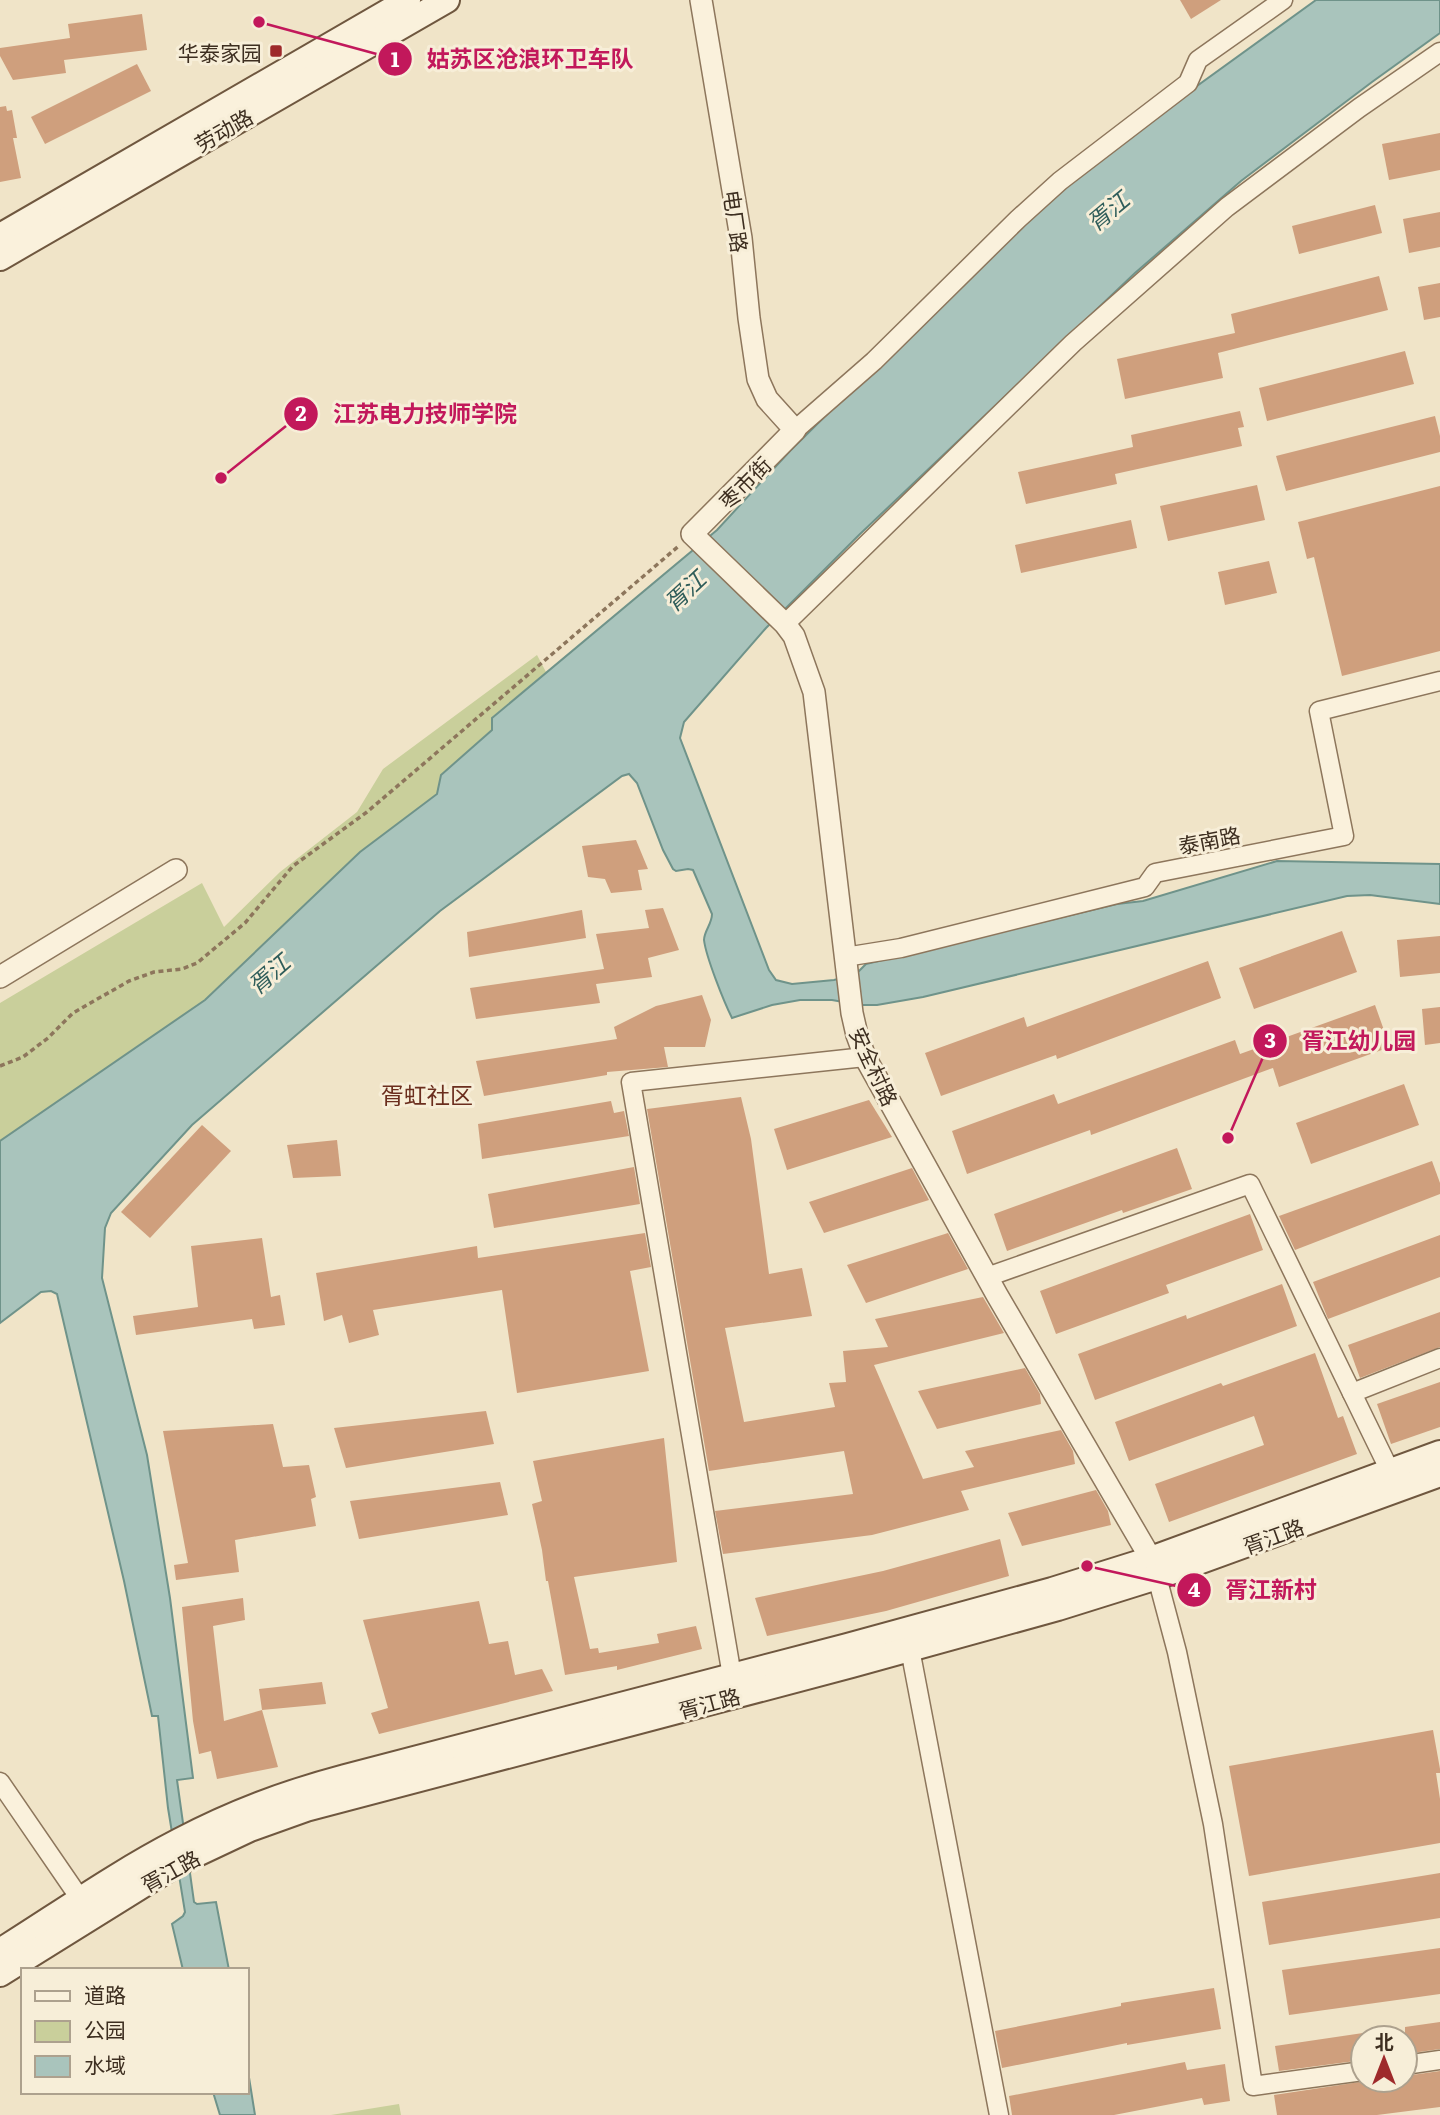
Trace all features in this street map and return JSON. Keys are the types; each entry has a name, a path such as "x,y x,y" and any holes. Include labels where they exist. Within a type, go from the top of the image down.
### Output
{"main road":[{"name":"劳动路","path":"0,236 408,0"},
{"name":"劳动路","path":"0,258 447,0"},
{"name":"胥江路","path":"0,1973 181,1840 271,1811 350,1796 1058,1608 1390,1471 1440,1453"},
{"name":"胥江路","path":"271,1811 332,1780 975,1611 1154,1568 1440,1474"},
{"name":"胥江路","path":"0,1951 81,1900 123,1885"}],"street":[{"name":"电厂路","path":"701,0 741,239 758,379 767,399 795,430"},
{"path":"795,430 874,361 1060,181 1188,83 1198,60 1283,0"},
{"path":"783,621 1073,343 1227,207 1359,108 1440,52"},
{"name":"枣市街","path":"696,538 795,430"},
{"name":"安全村路","path":"696,538 783,621 794,636 814,692 845,964 856,1035 865,1057 986,1277 1154,1568"},
{"name":"泰南路","path":"845,964 1145,887 1155,873 1344,836 1319,711 1440,681"},
{"path":"0,977 176,870"},
{"path":"732,1676 631,1082 865,1057"},
{"path":"986,1277 1250,1184 1390,1471"},
{"path":"1352,1393 1440,1358"},
{"path":"1154,1568 1177,1652 1213,1824 1254,2086 1349,2073"},
{"path":"910,1649 999,2115"},
{"path":"0,1782 81,1900"},
{"path":"1419,2063 1440,2060"}],"path":[{"path":"0,1066 23,1057 48,1038 73,1013 129,981 154,972 182,969 197,963 245,923 293,866 367,812 696,538"}],"green space":[{"path":"537,655 546,672 492,717 492,729 441,775 437,794 360,852 205,1000 0,1141 0,1003 202,883 224,927 280,872 357,812 383,769"},
{"path":"399,2104 401,2115 331,2115"}],"water":[{"name":"胥江","path":"1316,0 1440,0 1440,33 1241,181 1135,273 859,535 766,628 684,722 680,738 769,970 776,980 792,984 834,980 856,974 866,964 1117,904 1143,901 1277,861 1440,864 1440,904 1370,895 1347,896 923,997 877,1005 800,1000 772,1005 732,1018 705,948 704,937 712,914 693,870 673,869 637,783 629,774 622,776 440,911 192,1125 111,1213 105,1228 102,1278 147,1455 170,1598 193,1778 177,1780 194,1902 216,1902 229,1968 183,1968 172,1924 185,1912 168,1808 158,1716 152,1716 124,1581 57,1294 51,1291 41,1292 0,1323 0,1141 205,1000 360,852 437,794 441,775 492,730 492,718 717,530 790,451 1022,221 1125,138"},
{"path":"248,2071 255,2115 220,2115 214,2094 248,2094"}],"building":[{"path":"1180,0 1221,0 1191,19"},
{"path":"142,14 147,50 64,60 66,73 13,80 0,56 0,48 70,38 68,24"},
{"path":"137,64 151,91 45,144 31,117"},
{"path":"6,106 7,111 12,110 17,138 13,138 21,178 0,182 0,107"},
{"path":"1440,133 1440,170 1389,180 1382,144"},
{"path":"1375,205 1382,233 1299,254 1292,226"},
{"path":"1440,212 1440,247 1409,253 1403,219"},
{"path":"1379,276 1388,310 1218,353 1223,378 1125,399 1117,359 1235,333 1231,314"},
{"path":"1440,283 1440,317 1424,320 1418,287"},
{"path":"1405,351 1414,384 1267,421 1259,388"},
{"path":"1240,411 1244,427 1238,428 1242,446 1115,474 1117,484 1026,504 1018,472 1133,447 1131,435"},
{"path":"1435,416 1440,436 1440,452 1286,491 1276,456"},
{"path":"1257,485 1265,520 1168,541 1160,506"},
{"path":"1440,486 1440,651 1342,676 1314,557 1307,559 1298,522"},
{"path":"1131,520 1137,548 1021,573 1015,545"},
{"path":"1269,561 1277,593 1225,605 1218,572"},
{"path":"636,840 648,869 638,870 642,890 611,893 605,879 588,877 582,846"},
{"path":"663,908 679,950 648,958 652,977 596,984 600,1003 476,1019 470,988 604,969 596,934 649,928 645,910"},
{"path":"582,910 586,938 469,957 467,932"},
{"path":"1342,931 1357,972 1254,1009 1239,968"},
{"path":"1440,936 1440,973 1400,977 1397,940"},
{"path":"1208,961 1221,998 1057,1059 1056,1055 941,1096 925,1053 1024,1017 1027,1027"},
{"path":"702,995 711,1020 705,1047 664,1047 668,1067 607,1072 607,1075 484,1096 476,1061 617,1039 614,1027 656,1006"},
{"path":"1375,1005 1390,1047 1279,1087 1273,1068 1091,1135 1090,1130 967,1174 952,1131 1054,1094 1058,1104 1235,1040 1240,1054"},
{"path":"1440,1007 1440,1043 1425,1045 1422,1009"},
{"path":"1404,1084 1419,1125 1311,1164 1296,1123"},
{"path":"741,1097 751,1139 769,1274 802,1268 812,1316 725,1328 744,1422 835,1407 829,1383 846,1382 843,1351 888,1347 875,1319 983,1297 1004,1333 874,1365 923,1479 974,1467 965,1451 1061,1430 1073,1451 1075,1464 961,1491 969,1510 872,1535 723,1554 715,1511 853,1494 844,1451 709,1471 647,1109"},
{"path":"869,1100 892,1137 787,1170 774,1129"},
{"path":"611,1101 614,1113 624,1111 629,1136 482,1159 478,1124"},
{"path":"202,1125 231,1151 150,1238 121,1212"},
{"path":"337,1140 341,1176 293,1178 287,1145"},
{"path":"1177,1148 1192,1189 1123,1213 1122,1210 1007,1251 994,1214"},
{"path":"1432,1161 1440,1183 1440,1194 1295,1250 1279,1216"},
{"path":"634,1167 640,1204 494,1228 488,1194"},
{"path":"912,1168 929,1200 824,1233 809,1202"},
{"path":"1250,1214 1263,1250 1166,1285 1169,1293 1056,1334 1040,1291"},
{"path":"645,1233 651,1267 630,1271 649,1371 517,1393 502,1290 373,1310 379,1335 349,1343 342,1315 324,1321 316,1273 477,1246 478,1258"},
{"path":"948,1233 968,1269 866,1303 847,1265"},
{"path":"1440,1235 1440,1277 1328,1319 1313,1282"},
{"path":"262,1238 271,1297 280,1295 285,1325 254,1329 252,1319 136,1335 133,1316 198,1307 191,1246"},
{"path":"1282,1284 1297,1326 1095,1400 1078,1354 1186,1315 1187,1319"},
{"path":"1440,1312 1440,1347 1360,1378 1348,1345"},
{"path":"1315,1353 1338,1418 1343,1416 1357,1454 1169,1522 1155,1484 1264,1445 1254,1416 1129,1461 1115,1422 1221,1383 1223,1386"},
{"path":"1025,1368 1040,1394 1041,1404 937,1429 918,1391"},
{"path":"1440,1382 1440,1427 1391,1444 1377,1404"},
{"path":"486,1411 494,1444 346,1468 334,1428"},
{"path":"273,1424 283,1467 309,1465 316,1497 311,1499 316,1526 235,1540 239,1572 176,1580 174,1565 188,1563 163,1431"},
{"path":"664,1438 677,1562 574,1577 590,1649 598,1648 599,1653 659,1643 657,1634 696,1626 702,1649 617,1670 617,1666 565,1675 532,1504 542,1501 533,1461"},
{"path":"500,1482 508,1515 359,1539 350,1501"},
{"path":"1096,1490 1108,1511 1111,1525 1022,1546 1008,1513"},
{"path":"1000,1539 1009,1576 886,1611 767,1636 755,1598 883,1571"},
{"path":"243,1598 245,1620 213,1626 224,1721 262,1710 278,1767 217,1779 211,1751 199,1754 193,1721 182,1607"},
{"path":"479,1601 489,1644 508,1641 515,1675 542,1669 553,1691 379,1734 371,1713 388,1708 363,1620"},
{"path":"322,1682 326,1704 262,1710 259,1689"},
{"path":"1433,1730 1440,1769 1440,1773 1436,1773 1440,1799 1440,1843 1249,1876 1229,1766"},
{"path":"1440,1873 1440,1918 1269,1945 1262,1902"},
{"path":"1440,1948 1440,1994 1289,2015 1282,1970"},
{"path":"1214,1988 1221,2029 1127,2043 1002,2068 995,2031 1121,2006 1121,2003"},
{"path":"1440,2022 1440,2049 1419,2052 1419,2025"},
{"path":"1349,2035 1349,2062 1279,2071 1275,2046"},
{"path":"1185,2062 1187,2070 1225,2064 1230,2101 1204,2105 1202,2098 1114,2115 1012,2115 1009,2096"},
{"path":"1440,2071 1440,2107 1377,2115 1277,2115 1274,2095 1349,2084 1349,2094 1419,2094 1419,2074"}],"place":[{"name":"姑苏区沧浪环卫车队","path":"259,22"},
{"name":"华泰家园","path":"276,51"},
{"name":"江苏电力技师学院","path":"221,478"},
{"name":"胥江幼儿园","path":"1228,1138"},
{"name":"胥江新村","path":"1087,1566"}],"district":[{"name":"胥虹社区","path":"427,1094"}]}
